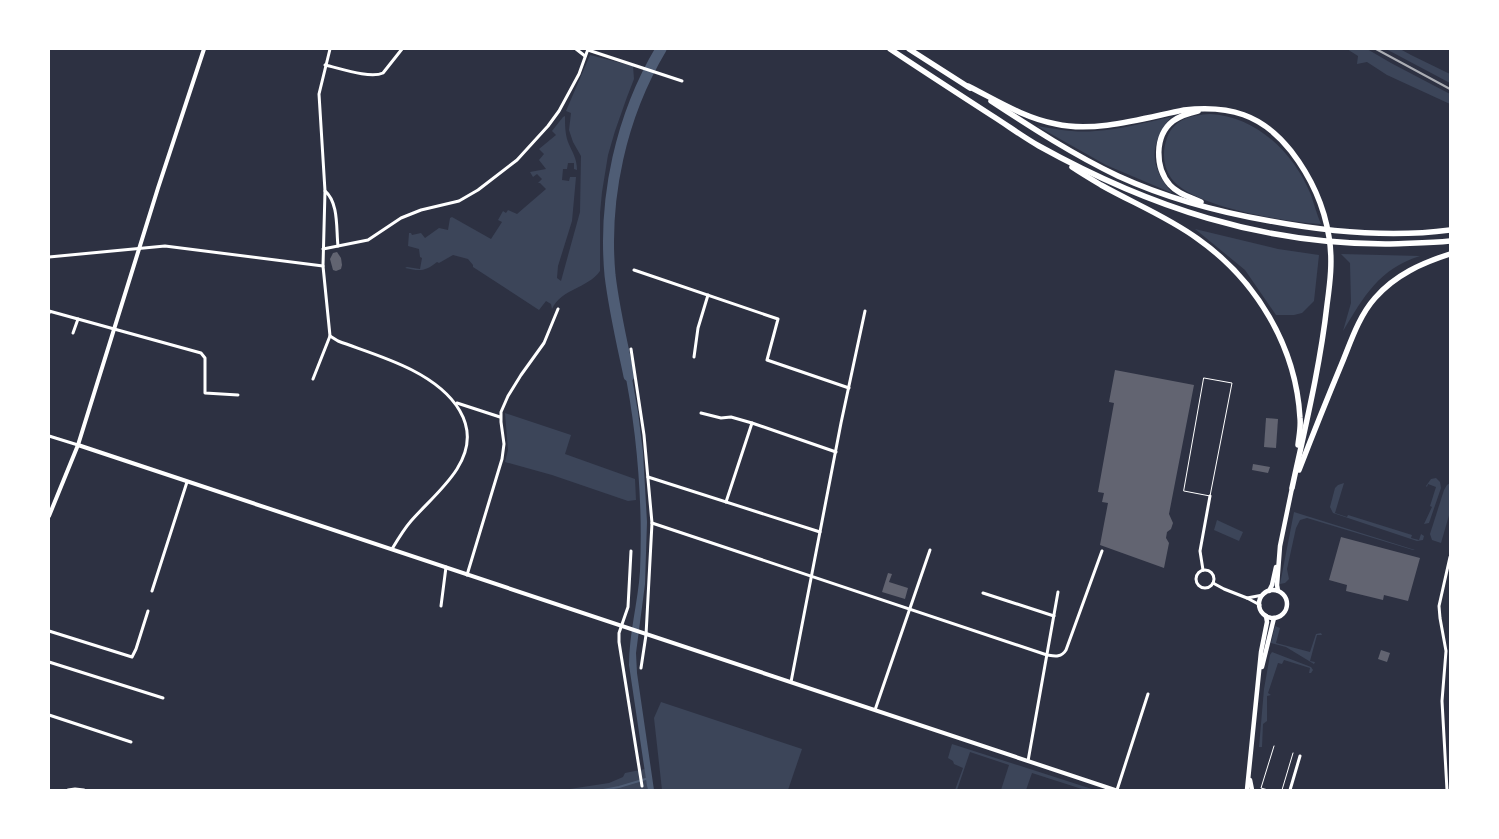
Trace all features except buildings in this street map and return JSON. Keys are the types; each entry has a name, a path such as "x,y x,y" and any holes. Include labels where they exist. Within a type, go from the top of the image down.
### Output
{"highway":[{"path":"890,49 1101,185 1170,221 1197,238 1224,260 1256,296 1286,350 1294,375 1300,421 1295,474"},
{"path":"909,49 1044,136 1118,176 1167,196 1221,211 1313,229 1340,232 1406,234 1450,230"},
{"path":"968,86 1027,116 1056,124 1096,127 1184,110 1214,108 1233,111 1251,117 1281,140 1308,175 1320,202 1329,238 1331,272 1324,330 1292,488"},
{"path":"1214,108 1186,114 1169,124 1160,141 1158,159 1165,177 1179,192 1221,211"},
{"path":"1038,146 1110,183 1178,210 1238,227 1340,243 1450,241"},
{"path":"1292,488 1347,350 1362,316 1374,298 1407,271 1450,254"}],"main road":[{"path":"1247,790 1261,652 1267,622 1260,601 1272,585 1292,488"},
{"path":"1278,591 1280,546"},
{"path":"1266,616 1274,618 1281,615 1287,607 1284,596 1278,591 1269,591"},
{"path":"1260,675 1274,618"},
{"path":"1249,774 1252,790"}],"street":[{"path":"49,516 78,445 158,188 204,49"},
{"path":"313,379 330,336 329,309 323,266 325,191 319,94 330,49"},
{"path":"325,65 375,76 383,73 402,49"},
{"path":"576,49 585,56"},
{"path":"323,249 368,240 400,218 421,210 460,201 478,190 517,160 536,141 559,111 579,74 588,49 682,81"},
{"path":"325,191 330,196 334,206 338,246"},
{"path":"49,257 165,246 323,266"},
{"path":"634,270 778,319 767,360 849,388"},
{"path":"694,357 698,328 708,295"},
{"path":"467,575 502,459 504,444 500,417 508,396 544,342 558,309"},
{"path":"49,313 49,311 115,328 201,353 205,358 205,392 238,395"},
{"path":"791,682 865,311"},
{"path":"73,334 78,319"},
{"path":"330,336 338,341 412,370 430,381 456,403 500,417"},
{"path":"631,349 643,427 652,523 646,635 641,668"},
{"path":"392,549 407,526 453,474 463,456 467,446 467,433 465,423 456,403"},
{"path":"701,412 721,418 731,417 752,423 836,452"},
{"path":"726,502 752,423"},
{"path":"49,436 1116,790 1148,694"},
{"path":"648,477 820,532"},
{"path":"152,591 187,482"},
{"path":"1204,570 1200,551 1210,496"},
{"path":"652,523 1046,655 1060,656 1066,650 1102,551"},
{"path":"632,550 628,607 619,642 642,786"},
{"path":"875,710 930,550"},
{"path":"1446,790 1442,702 1446,651 1439,606 1450,557"},
{"path":"441,606 446,567"},
{"path":"1204,570 1211,573 1214,578 1210,587 1205,588 1198,585 1196,580 1197,575 1204,570"},
{"path":"1213,583 1224,590 1260,605"},
{"path":"1028,760 1058,592"},
{"path":"983,593 1054,616"},
{"path":"1247,598 1263,595"},
{"path":"49,630 132,657 148,611"},
{"path":"49,662 163,698"},
{"path":"49,715 131,742"},
{"path":"1290,790 1300,756"},
{"path":"68,790 84,790"}],"lane":[{"path":"1204,378 1232,383 1210,496 1184,491 1204,378"},
{"path":"1268,790 1261,788 1274,746"},
{"path":"1282,790 1293,753"}],"shaded area":[{"path":"1347,49 1367,49 1450,94 1450,104 1387,75 1367,62 1357,64 1358,56"},
{"path":"1386,49 1400,49 1450,74 1450,83"},
{"path":"590,55 633,66 634,79 608,155 600,213 600,271 595,277 568,292 556,302 552,309 551,304 546,301 539,310 473,267 468,259 453,255 425,269 418,270 405,268 420,269 422,258 420,257 419,249 408,246 409,233 412,235 421,233 425,238 439,228 448,230 450,218 452,217 491,239 502,222 498,220 503,211 506,213 508,210 517,214 546,189 538,183 542,179 537,174 533,177 530,172 546,169 539,160 544,154 539,149 556,135 552,131 565,116 566,135 577,170 574,169 574,163 568,163 567,169 563,169 562,180 569,181 570,177 576,177 572,221 558,266 557,278 561,281 580,212 581,156 569,130 571,113 566,111"},
{"path":"1210,114 1227,116 1258,129 1284,151 1304,180 1321,224 1263,216 1218,205 1182,188 1171,178 1166,169 1164,154 1165,143 1170,132 1174,126 1184,119"},
{"path":"1171,117 1159,137 1155,155 1159,173 1172,193 1106,165 1037,126 1073,131 1095,131"},
{"path":"1195,229 1278,249 1319,255 1314,301 1302,313 1276,315 1245,270"},
{"path":"1341,254 1420,256 1394,268 1383,276 1358,306 1343,331 1351,303 1350,263"},
{"path":"629,361 643,452 647,522 645,584 636,653 637,673 654,790 648,790 647,786 629,665 630,641 640,571 641,519 638,466 632,414 623,363"},
{"path":"505,413 571,435 565,454 635,479 636,500 628,501 552,475 505,462 508,450"},
{"path":"1436,478 1440,482 1441,488 1429,523 1424,524 1432,507 1430,506 1436,487 1428,484 1426,486 1431,479"},
{"path":"1344,483 1335,513 1347,517 1348,515 1412,535 1411,538 1419,540 1421,534 1424,536 1423,540 1417,541 1333,513 1330,507 1335,488"},
{"path":"1450,483 1450,512 1441,543 1432,540 1430,534 1444,490"},
{"path":"1294,512 1415,550 1307,518 1300,520 1296,528 1287,569 1289,579 1285,583 1280,584"},
{"path":"1217,520 1243,532 1239,541 1214,530"},
{"path":"1275,626 1280,628 1276,643 1310,652 1316,634 1321,633 1322,635 1317,635 1310,661 1315,662 1314,664 1286,647 1271,643"},
{"path":"1272,652 1311,667 1313,670 1309,673 1310,668 1284,660 1282,664 1278,663 1268,693 1271,695 1267,696 1267,721 1263,724 1262,747 1259,747 1264,689"},
{"path":"661,702 802,749 788,790 662,790 654,718"},
{"path":"952,744 1095,790 1085,790 1032,773 1026,790 1001,790 1009,765 970,752 957,790 955,790 963,768 954,764 948,758"},
{"path":"645,769 648,790 563,790 609,783 623,777 625,773"}],"waterway":[{"path":"629,376 610,275 609,217 618,158 625,130 635,102 661,49"},
{"path":"603,790 649,778"}],"railway":[{"path":"1376,49 1450,89"}]}
